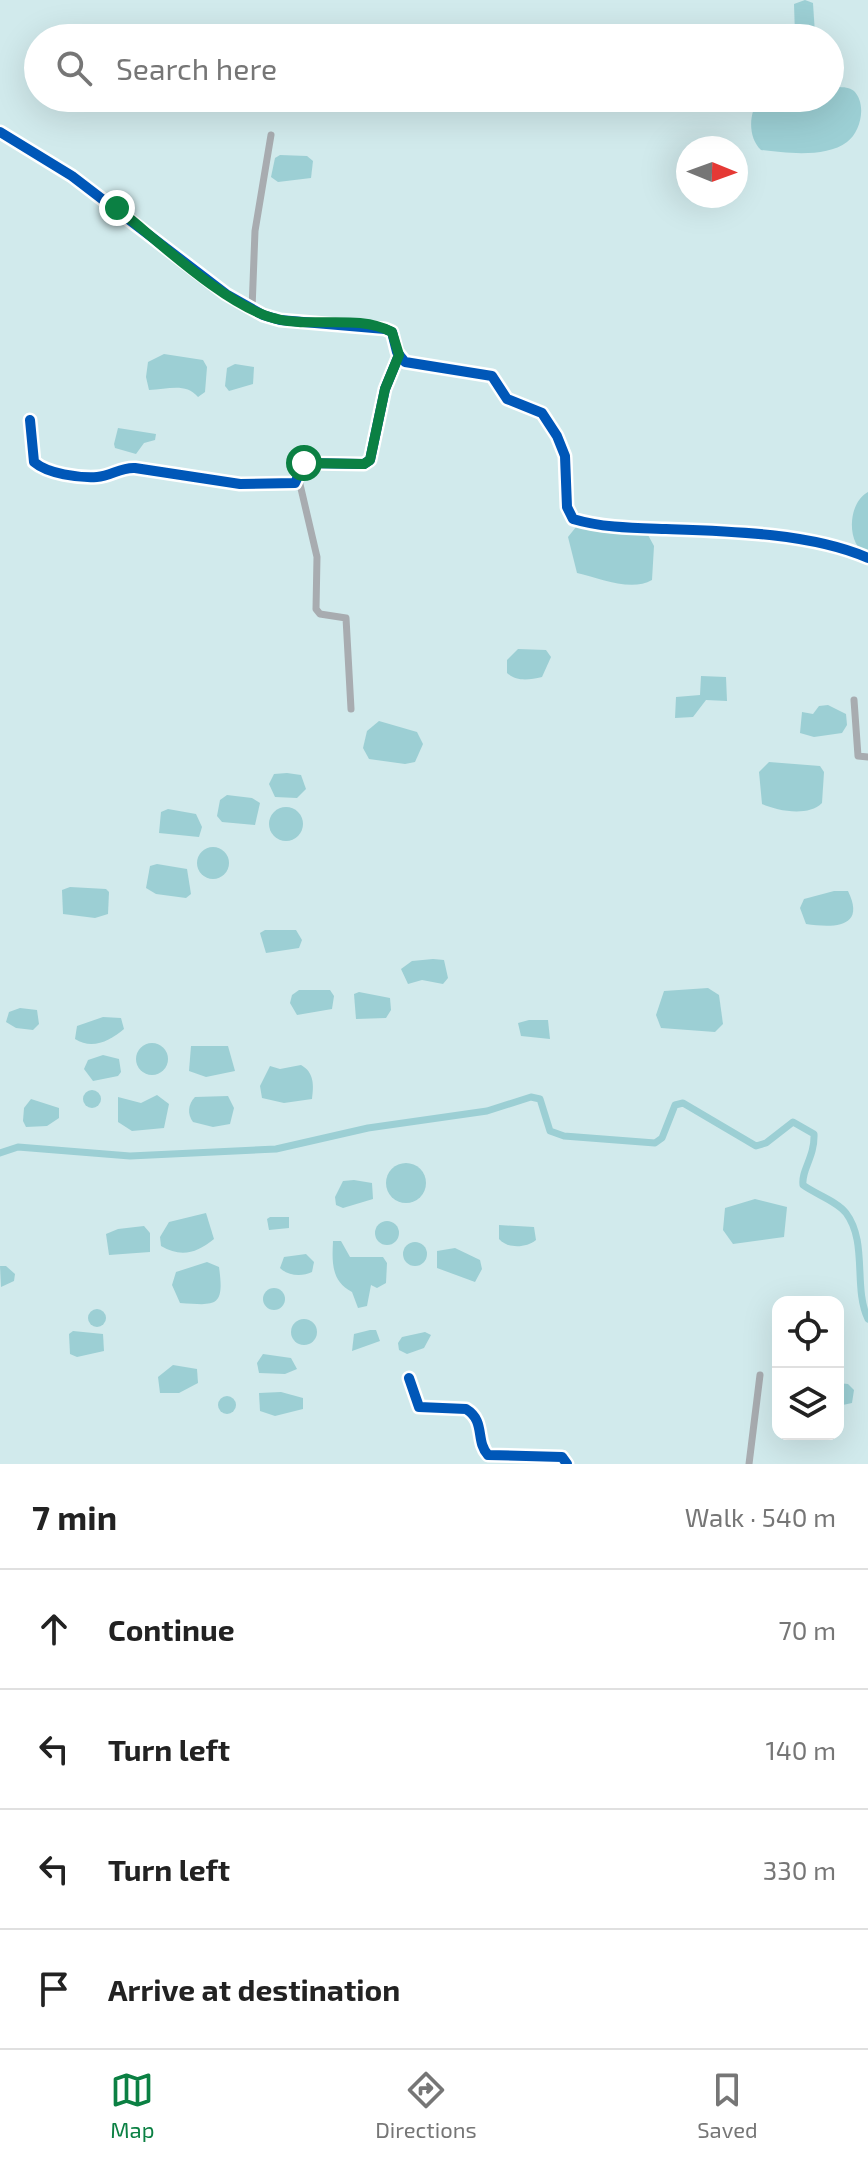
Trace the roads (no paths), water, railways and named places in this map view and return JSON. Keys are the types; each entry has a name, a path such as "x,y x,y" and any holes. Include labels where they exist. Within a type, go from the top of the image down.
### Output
{"street":[{"path":"0,132 72,176 226,294 252,309 280,320 385,329 392,332 399,355 415,366 492,376 507,399 542,413 565,456 567,507 573,519 629,528 776,537 844,549 868,558"},
{"path":"252,309 255,231 271,135"},
{"path":"351,709 346,618 320,614 316,609 317,557 299,480 304,463 364,464 370,460 385,389 399,355"},
{"path":"30,420 34,462 43,470 98,477 124,467 240,484 299,480"},
{"path":"854,700 858,756 868,757"},
{"path":"749,1464 760,1375"},
{"path":"409,1378 419,1407 466,1409 479,1420 484,1451 488,1455 562,1457 567,1464"}],"water":[{"path":"805,0 813,3 814,24 795,24 794,4"},
{"path":"844,87 852,89 860,103 861,118 856,132 847,142 828,150 794,153 761,150 753,138 754,112 844,112"},
{"path":"280,155 307,156 313,161 311,178 278,182 271,177 275,158"},
{"path":"164,354 203,360 207,367 205,392 198,397 182,388 149,390 146,377 148,362"},
{"path":"235,364 254,367 253,384 229,391 225,386 227,368"},
{"path":"118,428 156,434 155,440 144,443 136,454 115,448"},
{"path":"868,492 868,555 856,543 852,524 856,505"},
{"path":"576,527 648,535 654,546 652,580 635,585 577,573 568,537"},
{"path":"518,649 546,650 551,657 542,677 519,679 507,673 507,660"},
{"path":"701,676 726,677 727,701 706,700 693,717 675,718 676,697 700,695"},
{"path":"828,705 846,714 847,725 842,733 814,737 800,733 802,712 813,714 819,706"},
{"path":"379,721 417,732 423,744 415,762 405,764 369,759 363,748 367,731"},
{"path":"769,762 820,766 824,772 822,803 801,811 776,809 762,804 759,772"},
{"path":"274,774 301,775 306,789 297,798 275,797 269,784"},
{"path":"227,795 252,798 260,803 255,825 222,822 217,816 220,800"},
{"path":"286,807 298,812 303,824 298,836 286,841 274,836 269,824 274,812"},
{"path":"168,809 196,814 202,827 199,837 159,833 161,812"},
{"path":"213,847 224,852 229,863 224,874 213,879 202,874 197,863 202,852"},
{"path":"157,864 187,869 191,894 186,898 156,894 146,888 150,866"},
{"path":"70,887 106,889 109,892 108,914 95,918 63,914 62,890"},
{"path":"834,891 848,891 853,903 850,919 836,925 806,924 800,908 804,899"},
{"path":"265,930 296,930 302,940 299,948 266,953 260,933"},
{"path":"444,960 448,978 443,984 422,980 408,984 401,969 412,961"},
{"path":"708,988 719,995 723,1024 715,1032 661,1028 656,1015 664,991"},
{"path":"299,990 330,990 334,996 332,1009 297,1015 290,1003 292,995"},
{"path":"359,992 390,998 391,1010 386,1018 356,1019 354,994"},
{"path":"20,1008 37,1010 39,1024 33,1030 16,1028 6,1022 9,1012"},
{"path":"103,1017 121,1018 124,1029 101,1043 88,1044 75,1039 77,1026"},
{"path":"548,1020 550,1039 521,1036 518,1023"},
{"path":"152,1043 163,1048 168,1059 163,1070 152,1075 141,1070 136,1059 141,1048"},
{"path":"191,1046 228,1046 235,1071 206,1077 189,1071"},
{"path":"103,1055 119,1059 121,1072 118,1076 93,1081 84,1069 88,1060"},
{"path":"301,1065 312,1079 312,1099 284,1103 262,1098 260,1086 270,1066 280,1069"},
{"path":"88,1090 96,1090 101,1099 99,1106 88,1108 83,1103 83,1095"},
{"path":"157,1095 169,1104 164,1128 132,1131 118,1122 118,1097 141,1103"},
{"path":"228,1096 234,1108 230,1124 213,1127 193,1122 189,1109 195,1097"},
{"path":"31,1099 59,1108 59,1118 47,1126 26,1127 24,1108"},
{"path":"406,1163 420,1169 426,1183 420,1197 406,1203 392,1197 386,1183 392,1169"},
{"path":"343,1181 372,1183 373,1199 343,1208 336,1205 335,1197"},
{"path":"755,1199 787,1207 784,1237 733,1244 723,1230 725,1208"},
{"path":"206,1213 214,1239 208,1244 182,1253 161,1246 160,1237 169,1222"},
{"path":"289,1217 289,1228 269,1230 267,1219"},
{"path":"387,1221 395,1225 399,1233 395,1241 387,1245 379,1241 375,1233 379,1225"},
{"path":"499,1225 534,1227 536,1240 522,1246 507,1244 499,1239"},
{"path":"144,1226 150,1233 150,1252 109,1255 106,1234 118,1229"},
{"path":"333,1241 341,1241 350,1257 383,1257 387,1263 386,1283 377,1288 371,1285 367,1306 358,1308 352,1292 336,1277"},
{"path":"415,1242 426,1249 427,1254 420,1265 415,1266 404,1259 403,1254 410,1243"},
{"path":"455,1248 480,1260 482,1269 475,1282 437,1268 437,1251"},
{"path":"306,1254 314,1262 312,1272 295,1275 280,1268 284,1257"},
{"path":"207,1262 219,1267 219,1297 209,1304 180,1303 172,1285 176,1272"},
{"path":"0,1266 6,1266 15,1274 14,1281 1,1287"},
{"path":"274,1288 282,1291 285,1299 282,1307 274,1310 266,1307 263,1299 266,1291"},
{"path":"97,1309 106,1318 97,1327 88,1318"},
{"path":"304,1319 313,1323 317,1332 313,1341 304,1345 295,1341 291,1332 295,1323"},
{"path":"376,1330 380,1341 352,1351 354,1334"},
{"path":"73,1331 103,1334 104,1351 77,1357 70,1354 69,1334"},
{"path":"425,1332 431,1335 424,1348 407,1354 399,1350 398,1343 402,1337"},
{"path":"263,1354 291,1358 297,1369 285,1374 259,1373 257,1363"},
{"path":"173,1365 197,1369 198,1383 179,1393 160,1393 158,1377"},
{"path":"844,1384 854,1390 852,1403 844,1405"},
{"path":"281,1392 303,1398 303,1409 275,1416 260,1411 259,1393"},
{"path":"223,1396 231,1396 236,1405 234,1412 223,1414 218,1409 218,1401"}],"waterway":[{"path":"0,1153 18,1147 130,1156 276,1149 368,1128 487,1111 531,1097 540,1099 550,1131 564,1136 655,1143 662,1138 675,1105 683,1103 756,1146 766,1143 793,1122 814,1134 803,1185 832,1201 846,1213 853,1225 859,1251 861,1293 868,1319"}]}
